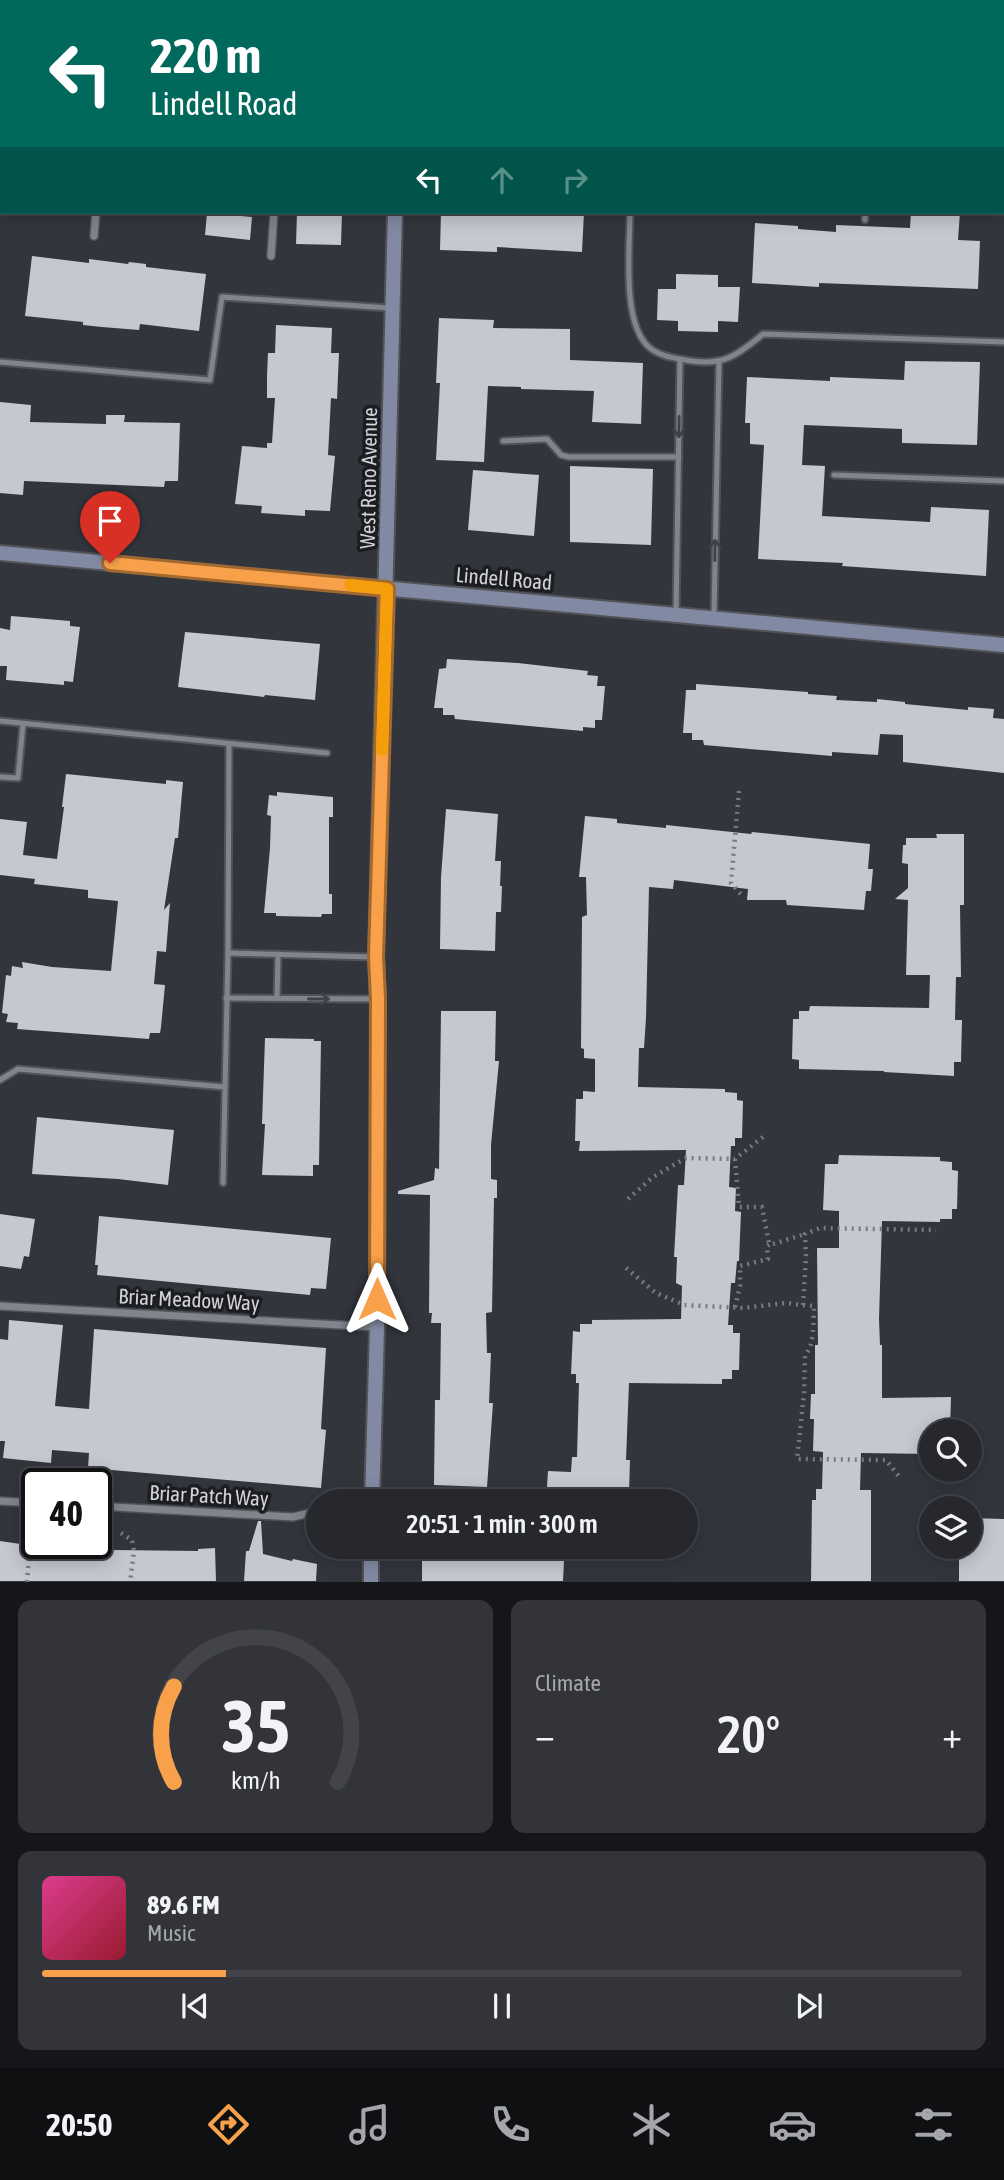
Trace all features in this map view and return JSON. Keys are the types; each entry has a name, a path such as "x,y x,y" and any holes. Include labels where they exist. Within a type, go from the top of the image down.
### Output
{"street":[{"path":"94,236 96,214"},
{"path":"271,256 274,214"},
{"name":"West Reno Avenue","path":"369,1489 377,1327 376,957 396,214"},
{"name":"Lindell Road","path":"0,553 1004,645"},
{"name":"Briar Meadow Way","path":"0,1306 377,1327"},
{"path":"0,1501 21,1502"},
{"name":"Briar Patch Way","path":"112,1507 293,1517 306,1514"},
{"path":"371,1581 372,1559"}],"lane":[{"path":"630,214 630,299 635,326 649,347 668,357 704,363 719,361 741,353 763,334 1004,342"},
{"path":"865,214 865,220"},
{"path":"0,362 210,380 222,297 393,308"},
{"path":"676,615 680,359"},
{"path":"714,619 719,361"},
{"path":"503,441 547,439 561,455 569,457 679,457"},
{"path":"834,475 1004,481"},
{"path":"0,721 327,753"},
{"path":"0,776 18,778 23,724"},
{"path":"223,1183 229,744"},
{"path":"228,953 376,957"},
{"path":"277,998 278,954"},
{"path":"226,998 378,999"},
{"path":"0,1080 18,1069 225,1087"}],"path":[{"path":"740,791 731,883 744,898"},
{"path":"628,1199 653,1177 686,1158 735,1159 763,1137"},
{"path":"735,1159 739,1207 762,1207 771,1243"},
{"path":"734,1307 740,1286 740,1266 768,1259 767,1246 771,1243 820,1228 936,1230"},
{"path":"803,1305 805,1234"},
{"path":"626,1268 656,1293 684,1306 734,1307 786,1303 814,1306 810,1350 804,1356 804,1394 797,1459 886,1460 901,1479"},
{"path":"121,1533 132,1540 134,1550 130,1581"},
{"path":"27,1581 29,1559"}],"building":[{"path":"207,214 252,217 250,240 205,235"},
{"path":"297,214 342,214 341,245 296,244"},
{"path":"441,214 584,214 582,252 497,247 497,252 440,250"},
{"path":"911,214 960,214 958,240 980,241 978,289 819,283 819,287 752,283 755,223 836,232 836,225 910,228"},
{"path":"32,256 89,263 89,259 129,262 146,264 146,267 206,274 199,331 140,324 139,330 102,327 83,325 83,322 25,316"},
{"path":"676,274 718,275 718,287 740,287 738,322 718,321 718,332 678,331 678,321 657,320 658,289 676,289"},
{"path":"439,318 494,320 493,328 570,329 570,360 643,363 641,424 592,422 594,391 488,386 484,462 436,460 440,383 436,383"},
{"path":"276,325 332,328 331,353 339,353 337,399 331,398 328,455 335,456 330,511 305,510 305,516 261,513 262,506 235,504 242,446 267,448 267,443 272,443 275,398 267,398 267,376 268,353 275,353"},
{"path":"905,361 980,362 977,445 902,443 902,429 804,425 802,465 825,466 822,516 930,522 931,507 989,510 986,576 842,566 843,563 758,559 764,445 750,444 750,423 745,423 747,377 830,381 830,377 904,380"},
{"path":"0,402 31,405 30,422 106,424 106,415 125,415 124,422 180,423 178,481 165,481 164,487 24,481 23,495 0,493"},
{"path":"570,466 653,469 651,545 570,542"},
{"path":"473,470 539,475 534,536 468,530"},
{"path":"11,616 70,621 70,626 80,627 73,682 64,681 64,685 6,680 7,666 0,666 0,628 10,630"},
{"path":"185,632 320,644 315,700 178,687"},
{"path":"447,659 588,671 587,675 598,676 597,686 605,686 602,720 595,720 595,728 583,727 583,731 455,719 454,715 443,715 443,708 434,708 439,669 446,668"},
{"path":"696,684 808,692 837,696 836,700 877,702 877,699 968,710 968,707 994,709 993,718 1004,719 1004,773 903,762 903,735 880,734 878,755 832,752 832,756 704,745 703,740 692,740 692,733 683,733 686,690 696,690"},
{"path":"66,774 166,784 166,780 183,782 178,838 175,838 164,910 170,903 166,952 157,951 154,984 165,985 161,1027 160,1033 150,1033 149,1039 17,1029 18,1023 6,1022 8,1014 2,1013 6,975 11,976 12,966 23,968 22,962 111,971 118,901 88,898 88,890 34,884 35,879 0,875 0,819 27,822 23,855 57,859"},
{"path":"277,792 333,797 333,817 329,817 329,894 332,894 332,914 322,914 321,917 276,916 276,913 264,913 270,848 271,816 267,815 269,795 277,796"},
{"path":"446,809 498,814 495,861 501,861 502,886 501,912 496,912 495,951 440,949"},
{"path":"585,816 617,819 617,823 666,828 666,825 870,844 868,869 873,869 871,891 866,891 864,910 787,905 786,900 747,900 748,889 674,880 673,889 649,887 646,1018 644,1048 639,1048 638,1087 725,1089 725,1092 737,1093 737,1100 743,1101 742,1138 735,1138 735,1146 731,1146 729,1187 736,1188 735,1211 741,1212 739,1261 735,1283 731,1283 728,1325 733,1325 733,1333 740,1333 739,1370 732,1370 732,1379 722,1379 722,1384 629,1383 626,1460 630,1460 629,1489 547,1489 548,1471 571,1472 572,1457 577,1457 579,1383 576,1383 576,1374 571,1374 573,1331 580,1332 580,1324 592,1324 592,1320 681,1319 682,1286 676,1283 677,1257 674,1257 678,1185 684,1185 686,1150 579,1151 580,1141 575,1141 576,1099 583,1099 583,1091 595,1092 595,1059 584,1058 584,1049 581,1048 582,917 587,915 586,877 579,877"},
{"path":"936,834 964,834 964,905 960,905 961,977 956,977 955,1020 962,1020 961,1062 954,1062 954,1076 799,1069 799,1060 792,1059 793,1019 799,1019 799,1011 809,1011 810,1006 929,1008 930,975 906,975 908,900 895,899 908,888 908,864 902,863 906,838 937,838"},
{"path":"441,1011 496,1011 495,1061 499,1061 491,1145 491,1179 497,1180 497,1198 494,1198 492,1312 486,1313 487,1353 491,1353 489,1403 493,1403 487,1487 434,1485 435,1400 440,1400 441,1323 431,1323 432,1313 429,1313 430,1195 398,1194 398,1191 434,1180 435,1168 439,1169"},
{"path":"265,1038 321,1041 319,1165 313,1165 313,1176 262,1175"},
{"path":"37,1117 174,1130 168,1185 32,1174"},
{"path":"839,1155 940,1157 940,1161 952,1162 952,1170 958,1171 957,1209 952,1209 952,1219 940,1219 940,1222 882,1221 879,1319 882,1398 951,1397 950,1419 919,1419 919,1454 861,1453 860,1490 871,1490 871,1581 811,1581 812,1500 816,1500 816,1489 822,1489 823,1452 813,1451 814,1419 810,1419 811,1394 815,1394 815,1345 818,1345 817,1248 839,1248 839,1211 823,1210 825,1164 838,1164"},
{"path":"0,1214 35,1219 29,1257 24,1256 21,1269 0,1266"},
{"path":"99,1216 331,1238 326,1289 311,1288 310,1295 97,1275 98,1265 95,1265"},
{"path":"9,1320 63,1325 55,1406 89,1409 94,1329 326,1348 321,1429 326,1430 321,1488 88,1468 89,1453 52,1450 51,1463 3,1458 5,1441 0,1441 0,1339 8,1340"},
{"path":"982,1518 1004,1519 1004,1581 959,1581 959,1559 982,1559"},
{"path":"258,1521 261,1521 263,1554 317,1564 316,1581 244,1581 246,1551 249,1551"},
{"path":"112,1540 113,1550 198,1551 215,1548 216,1581 0,1581 0,1541 21,1544 21,1559 112,1559"},
{"path":"422,1559 564,1561 563,1581 422,1581"}],"slow traffic":[{"path":"350,585 387,589 382,750"}],"route":[{"path":"110,563 387,589 376,957 377,1299"}]}
